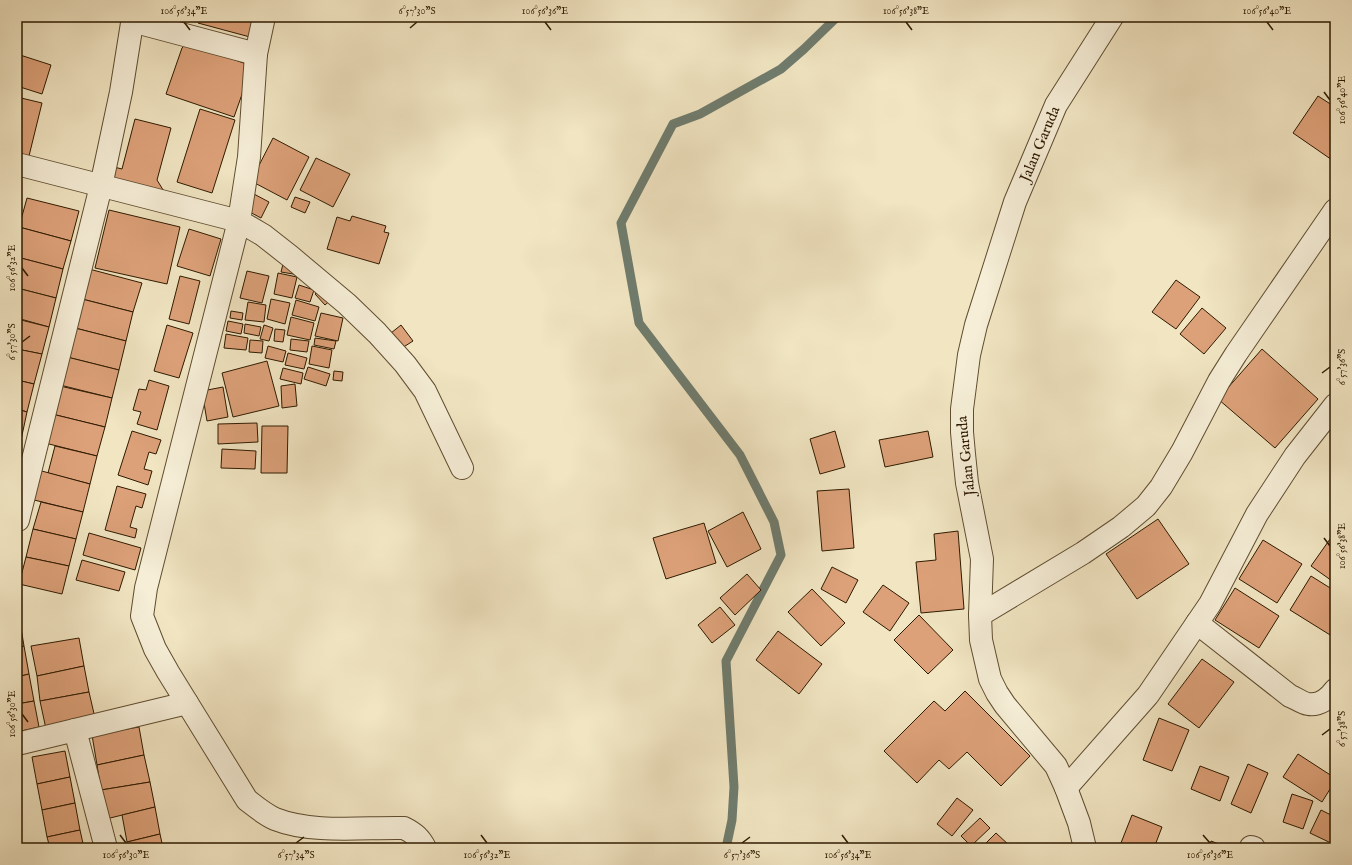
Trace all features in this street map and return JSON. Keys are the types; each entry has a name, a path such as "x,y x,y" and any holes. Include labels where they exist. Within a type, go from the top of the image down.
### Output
{"street":[{"path":"264,17 256,54 249,157 239,221 146,588 142,616 155,649 247,800 262,812 275,819 296,825 314,827 404,828 417,836 426,848"},
{"name":"Jalan Garuda","path":"1085,848 1079,823 1056,766 1005,705 990,679 981,640 980,615 982,559 968,482 962,432 962,409 969,355 976,325 1015,202 1056,105 1112,17"},
{"path":"18,520 101,186 121,92 132,19 256,54"},
{"path":"17,164 239,221 263,235 347,304 377,332 405,364 425,391 462,468"},
{"path":"980,615 1083,553 1121,527 1146,506 1161,487 1182,452 1218,381 1335,210"},
{"path":"1066,788 1148,695 1210,604 1257,514 1296,456 1335,405"},
{"path":"1197,624 1290,696 1308,704 1317,703 1326,699 1335,690"},
{"path":"17,744 187,703"},
{"path":"75,730 106,848"}],"building":[{"path":"175,17 197,17 196,22"},
{"path":"199,17 254,17 250,37 198,23"},
{"path":"187,43 252,66 234,117 166,94 182,48"},
{"path":"17,54 51,65 42,94 17,86"},
{"path":"1318,96 1335,107 1335,162 1293,133"},
{"path":"17,97 42,103 28,160 17,158"},
{"path":"200,109 235,120 212,193 177,182"},
{"path":"135,119 171,128 157,180 165,193 106,183 110,166 122,169"},
{"path":"273,138 309,157 287,200 251,181"},
{"path":"316,158 350,174 333,207 300,190"},
{"path":"252,193 269,202 261,218 244,209"},
{"path":"295,197 310,202 305,213 291,207"},
{"path":"27,198 79,211 71,241 19,227"},
{"path":"109,210 180,227 167,284 95,268"},
{"path":"352,216 386,226 384,232 389,233 379,264 327,249 337,217 350,221"},
{"path":"19,227 71,241 63,269 17,257 17,236"},
{"path":"189,229 221,239 210,276 177,266"},
{"path":"17,257 63,269 56,298 17,288"},
{"path":"283,264 299,275 281,272"},
{"path":"89,269 142,283 133,312 82,299"},
{"path":"247,271 269,276 262,303 240,298"},
{"path":"278,273 297,277 292,298 274,294"},
{"path":"180,276 200,281 189,324 169,319"},
{"path":"1176,280 1200,297 1176,329 1152,312"},
{"path":"299,285 314,290 310,302 295,298"},
{"path":"324,286 334,297 325,305 315,294"},
{"path":"17,288 56,298 49,327 17,318"},
{"path":"82,299 133,312 126,341 75,328"},
{"path":"271,299 290,303 285,324 267,319"},
{"path":"296,300 319,307 315,321 292,315"},
{"path":"248,302 266,305 264,322 245,320"},
{"path":"1202,308 1226,328 1204,354 1180,334"},
{"path":"231,311 243,313 242,320 230,318"},
{"path":"321,313 343,318 338,341 315,336"},
{"path":"291,317 314,323 310,340 287,335"},
{"path":"17,319 49,327 42,354 17,349"},
{"path":"228,321 243,324 241,334 226,331"},
{"path":"245,324 261,327 259,336 244,333"},
{"path":"167,325 193,333 179,378 154,371"},
{"path":"264,325 273,328 269,341 260,339"},
{"path":"401,325 413,341 402,348 391,333"},
{"path":"75,328 126,341 119,370 67,357"},
{"path":"275,329 285,330 283,342 274,341"},
{"path":"226,334 248,338 246,350 224,348"},
{"path":"315,338 336,341 334,349 314,345"},
{"path":"291,339 309,341 307,352 290,350"},
{"path":"250,340 263,341 262,353 249,352"},
{"path":"268,346 286,351 283,362 265,358"},
{"path":"312,346 332,350 329,368 309,364"},
{"path":"17,349 42,354 34,384 17,380"},
{"path":"1262,349 1318,399 1275,448 1218,399"},
{"path":"288,353 307,358 304,369 285,365"},
{"path":"67,357 119,370 112,398 60,385"},
{"path":"267,361 279,406 233,417 222,373"},
{"path":"308,367 330,374 326,386 304,379"},
{"path":"283,368 303,373 301,384 280,379"},
{"path":"334,371 343,372 342,381 333,380"},
{"path":"17,380 34,384 27,412 17,409"},
{"path":"149,380 169,386 157,430 137,424 141,412 133,410 139,389 146,390"},
{"path":"295,384 297,406 282,408 281,386"},
{"path":"60,386 112,398 105,427 52,414"},
{"path":"223,387 228,417 207,421 202,391"},
{"path":"17,409 27,412 21,440 17,439"},
{"path":"52,414 105,427 97,456 45,443"},
{"path":"257,423 258,442 218,444 218,424"},
{"path":"262,426 288,426 287,473 261,473"},
{"path":"132,431 161,440 156,454 149,452 144,469 152,471 148,485 118,475"},
{"path":"835,431 845,467 820,474 810,439"},
{"path":"928,431 933,457 885,467 879,440"},
{"path":"55,446 97,456 90,484 48,473"},
{"path":"222,449 256,451 255,469 221,468"},
{"path":"38,470 90,484 83,512 30,499"},
{"path":"117,486 146,494 142,508 136,506 130,527 137,529 135,538 105,530"},
{"path":"849,489 854,548 822,551 817,491"},
{"path":"41,502 83,512 76,539 33,529"},
{"path":"743,512 761,549 727,567 708,531"},
{"path":"1158,519 1189,564 1137,599 1106,554"},
{"path":"704,523 716,563 666,579 653,538"},
{"path":"33,529 76,539 69,566 26,557"},
{"path":"958,531 964,609 921,613 916,562 936,560 934,534"},
{"path":"1335,532 1335,583 1311,566"},
{"path":"89,533 141,548 135,570 83,555"},
{"path":"1263,540 1302,564 1277,603 1239,579"},
{"path":"26,557 69,566 62,594 19,584"},
{"path":"82,560 125,572 119,591 76,580"},
{"path":"832,567 858,580 846,603 821,589"},
{"path":"747,574 761,590 735,615 720,598"},
{"path":"1311,576 1335,591 1335,638 1290,610"},
{"path":"883,585 909,603 890,631 863,612"},
{"path":"1235,588 1279,616 1259,648 1215,620"},
{"path":"812,589 845,623 821,646 788,612"},
{"path":"720,607 735,625 712,643 698,625"},
{"path":"919,615 953,650 928,674 894,640"},
{"path":"17,616 19,616 24,646 17,648"},
{"path":"778,631 822,664 799,694 756,660"},
{"path":"79,638 84,666 37,676 31,646"},
{"path":"24,646 29,674 17,677 17,648"},
{"path":"1202,659 1234,682 1199,728 1168,704"},
{"path":"84,666 89,692 40,701 37,676"},
{"path":"29,674 34,701 17,704 17,677"},
{"path":"965,691 1030,756 1001,786 967,752 949,769 939,760 917,783 884,751 934,701 945,711"},
{"path":"89,692 95,718 46,729 40,701"},
{"path":"34,701 39,727 17,732 17,704"},
{"path":"1159,718 1189,730 1172,771 1143,760"},
{"path":"139,727 144,755 97,765 92,735"},
{"path":"65,751 70,777 37,784 32,757"},
{"path":"1298,754 1335,778 1335,781 1322,802 1283,777"},
{"path":"144,755 150,782 101,790 97,765"},
{"path":"1248,764 1268,773 1251,813 1231,804"},
{"path":"1200,766 1229,777 1220,801 1191,789"},
{"path":"70,777 75,803 42,810 37,784"},
{"path":"150,782 155,807 106,819 101,790"},
{"path":"1292,794 1313,801 1303,829 1283,822"},
{"path":"957,798 973,810 952,836 937,824"},
{"path":"75,803 80,830 47,837 42,810"},
{"path":"155,807 160,834 127,842 122,815"},
{"path":"1321,810 1335,817 1335,839 1333,844 1310,833"},
{"path":"1132,815 1162,827 1154,848 1119,848"},
{"path":"980,818 990,828 971,846 961,836"},
{"path":"80,830 84,848 50,848 47,837"},
{"path":"996,833 1010,846 1008,848 981,848"},
{"path":"160,834 163,848 128,848 127,842"},
{"path":"1211,841 1229,848 1209,848"}],"waterway":[{"path":"726,848 732,820 734,787 726,661 781,555 774,522 740,455 639,323 621,223 673,124 700,114 781,69 837,17"}]}
